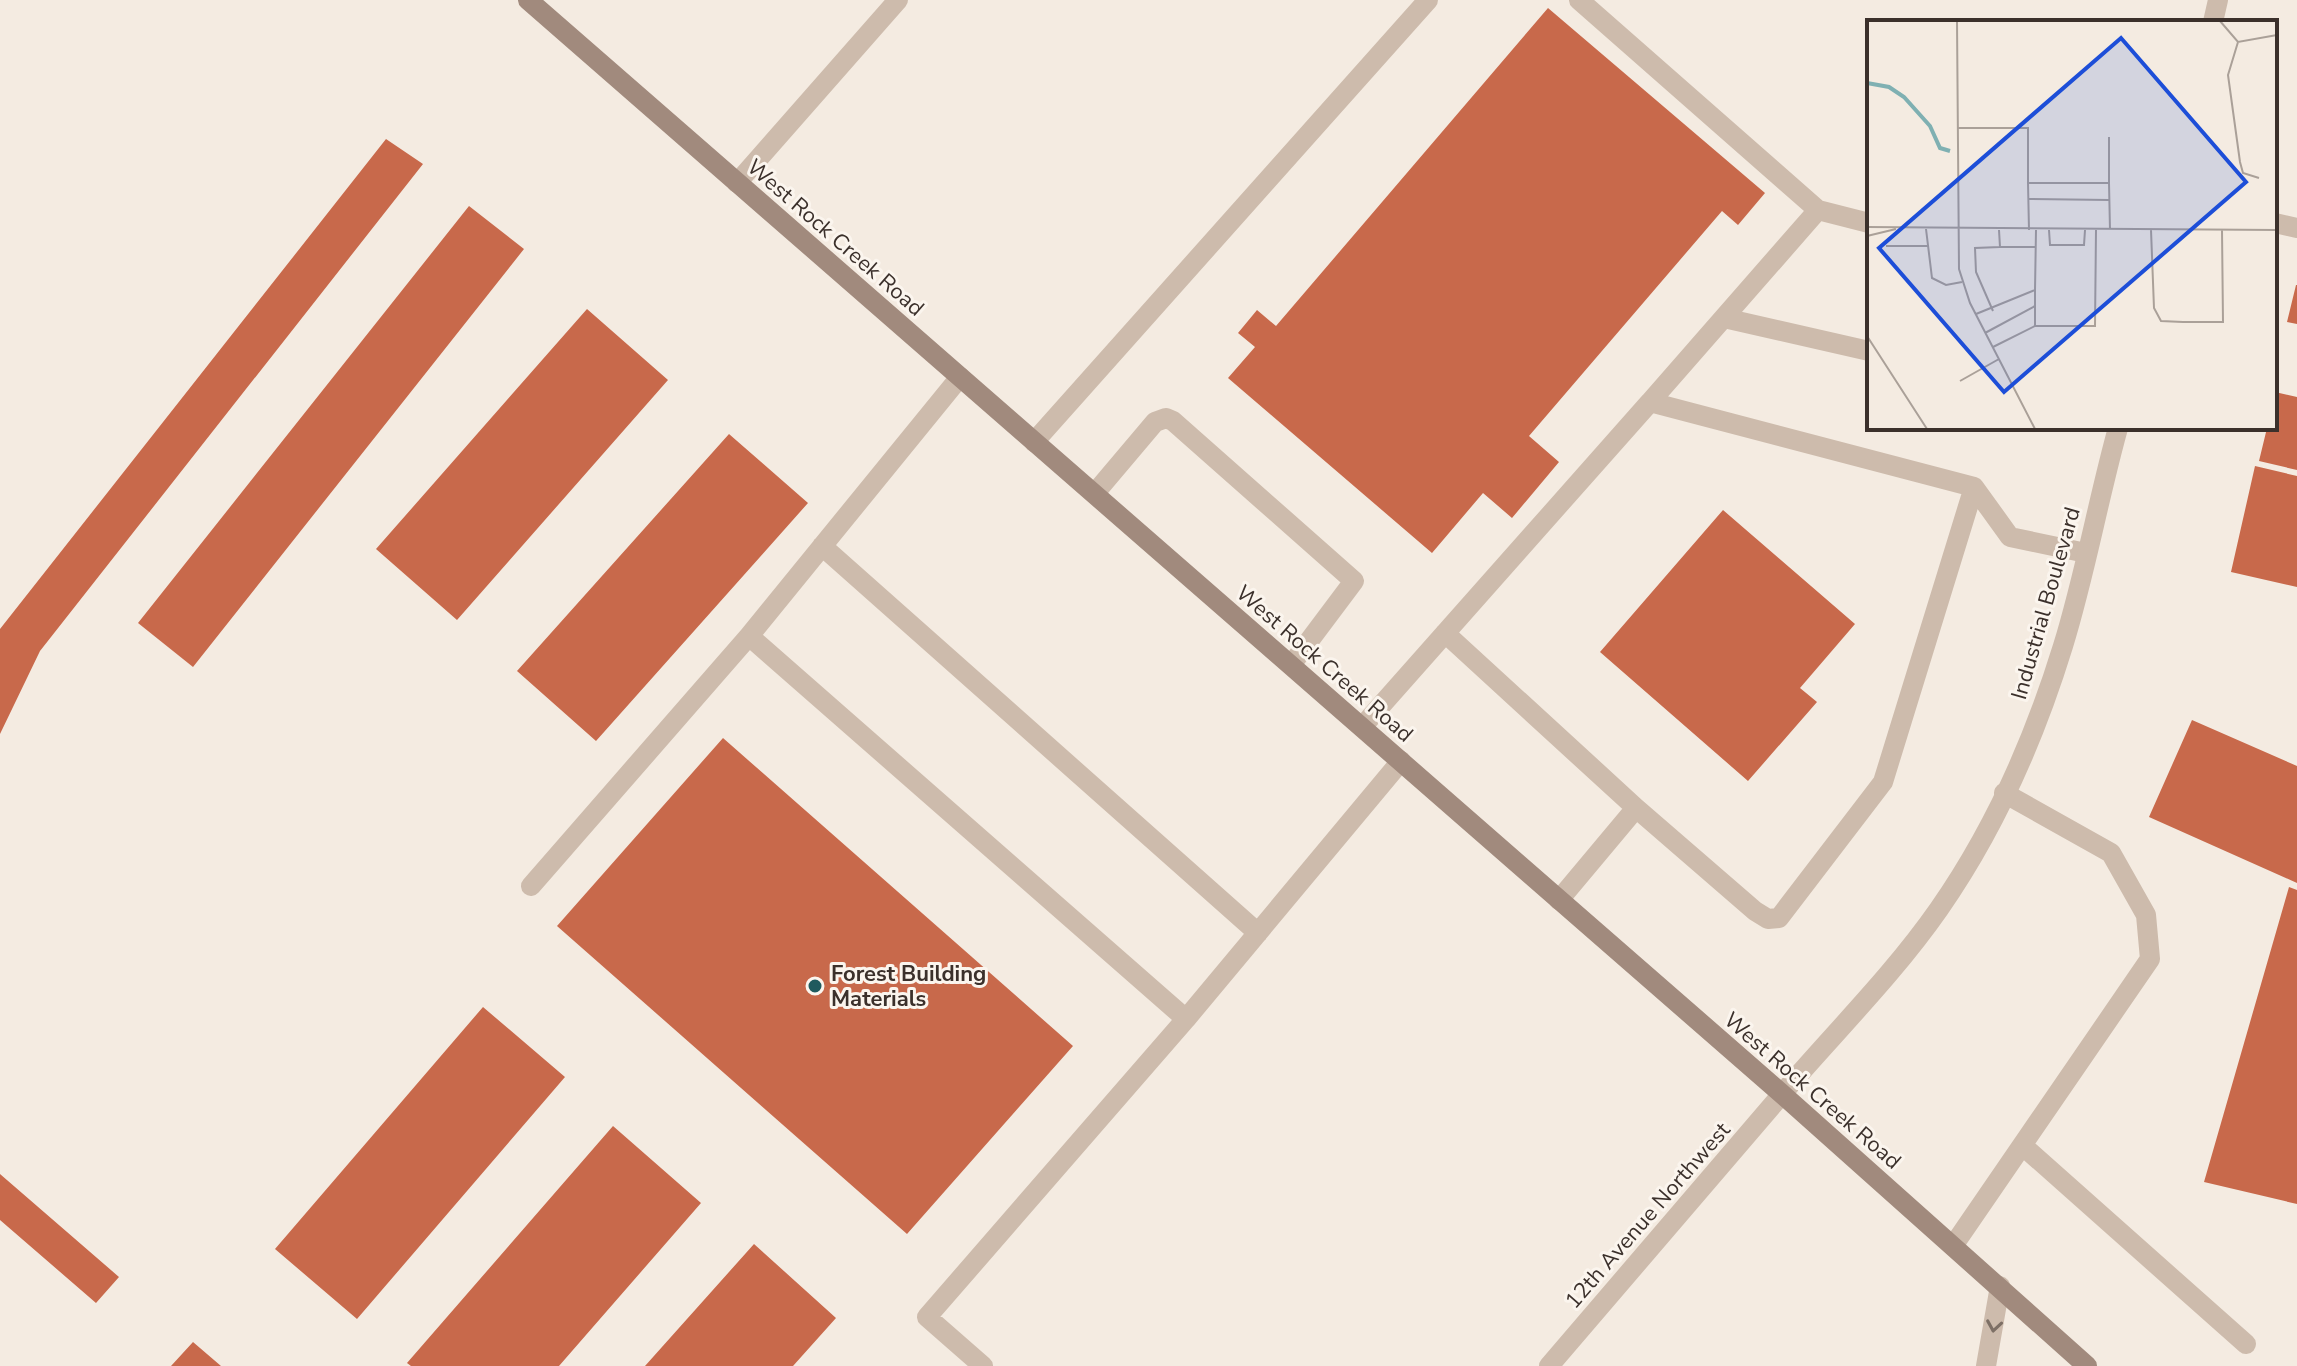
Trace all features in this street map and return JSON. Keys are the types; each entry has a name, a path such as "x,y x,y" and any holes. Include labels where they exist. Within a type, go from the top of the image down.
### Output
{"main road":[{"name":"West Rock Creek Road","path":"528,0 1782,1094 2087,1366"}],"street":[{"path":"737,183 898,0"},
{"path":"1034,442 1428,0"},
{"path":"1579,0 1818,210 1867,222"},
{"path":"2213,20 2218,0"},
{"path":"1362,727 1818,210"},
{"path":"2277,223 2297,228"},
{"path":"1724,318 1867,351"},
{"path":"531,886 749,636 960,377"},
{"path":"1650,402 1974,487 2010,537 2086,553"},
{"path":"1095,493 1155,422 1166,418 1185,431 1354,581 1291,665"},
{"name":"Industrial Boulevard","path":"1782,1094 1908,952 1961,876 2004,793 2049,690 2117,430"},
{"path":"1445,633 1636,808 1755,911 1768,919 1779,918 1883,782 1974,487"},
{"path":"822,546 1258,933"},
{"path":"749,636 1186,1019"},
{"path":"983,1366 927,1317 1186,1019 1401,761"},
{"path":"1953,1246 2150,959 2146,915 2111,853 2004,793"},
{"path":"1559,900 1636,808"},
{"name":"12th Avenue Northwest","path":"1549,1366 1782,1094"},
{"path":"2023,1146 2246,1344"},
{"path":"1986,1366 2000,1286"}],"building":[{"path":"1548,8 1765,193 1738,225 1722,211 1529,436 1559,462 1512,518 1483,493 1432,553 1228,378 1255,347 1238,333 1257,310 1276,326"},
{"path":"386,139 423,164 40,651 0,734 0,629"},
{"path":"469,206 524,249 193,667 138,623"},
{"path":"2297,285 2297,324 2287,322"},
{"path":"587,309 668,380 457,620 376,549"},
{"path":"2277,392 2297,397 2297,470 2259,461 2267,430 2277,430"},
{"path":"729,434 808,503 596,741 517,671"},
{"path":"2255,466 2297,476 2297,587 2231,572"},
{"path":"1723,510 1855,624 1800,688 1817,702 1748,781 1600,652"},
{"path":"2192,720 2297,766 2297,883 2149,817"},
{"name":"Forest Building Materials","path":"723,738 1073,1046 907,1234 557,926"},
{"path":"2289,887 2297,890 2297,1204 2204,1182"},
{"path":"483,1007 565,1077 357,1319 275,1249"},
{"path":"613,1126 701,1203 559,1366 411,1366 407,1363"},
{"path":"0,1174 119,1277 96,1303 0,1220"},
{"path":"754,1244 836,1318 793,1366 645,1366"},
{"path":"193,1342 221,1366 171,1366"}],"place":[{"name":"Forest Building Materials","path":"815,986"}]}
